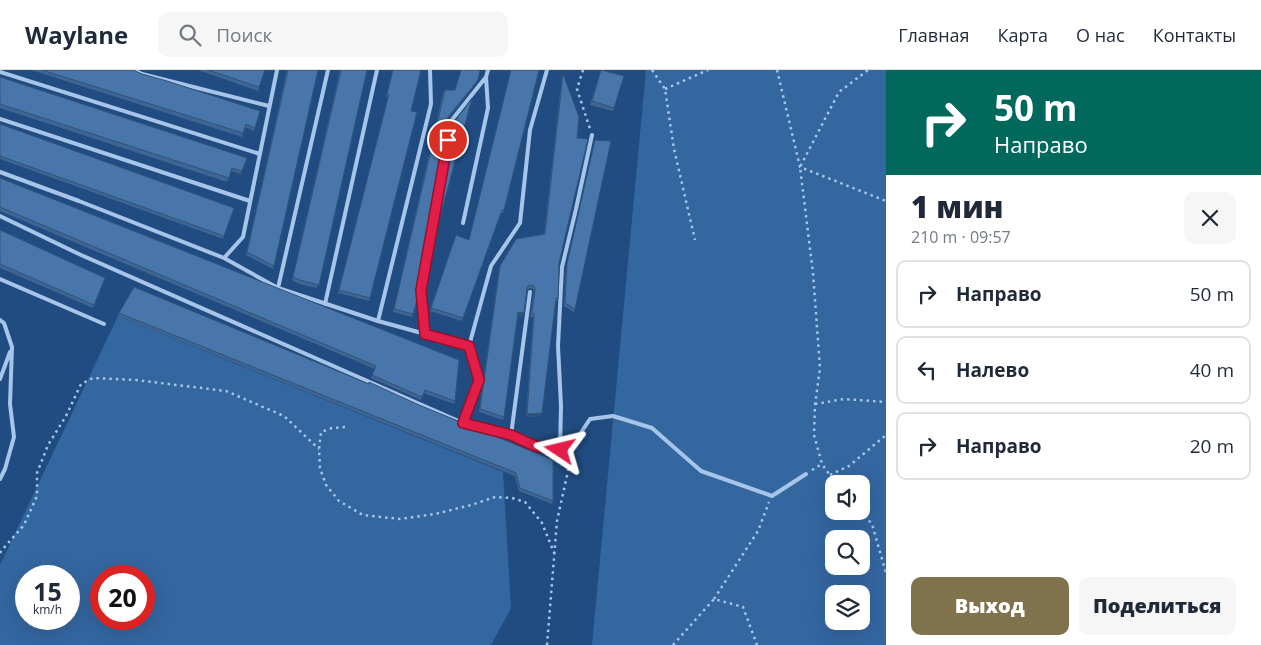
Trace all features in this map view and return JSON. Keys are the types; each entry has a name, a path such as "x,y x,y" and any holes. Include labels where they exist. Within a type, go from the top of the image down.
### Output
{"lane":[{"path":"134,70 142,74 269,106"},
{"path":"224,258 243,237 277,70"},
{"path":"278,288 328,70"},
{"path":"325,304 377,70"},
{"path":"378,321 431,104 430,70"},
{"path":"463,223 488,108 486,77 488,70"},
{"path":"463,423 479,380 469,346 491,266 520,223 530,130 547,70"},
{"path":"0,72 260,154"},
{"path":"425,334 421,290 452,121 486,77"},
{"path":"0,119 250,201"},
{"path":"560,450 561,406 558,346 562,266 592,135"},
{"path":"0,172 224,258 278,288 378,321 469,346"},
{"path":"0,216 90,259 463,423 511,435 535,446 560,450 570,449 590,420 614,416 652,428 701,471 772,496 806,474"},
{"path":"0,279 104,324"},
{"path":"511,435 530,292"},
{"path":"0,320 4,323 12,348 10,404 14,437 5,469 0,478"},
{"path":"0,379 12,348"}],"path":[{"path":"583,70 577,89 592,135"},
{"path":"652,70 665,89 674,149 696,240"},
{"path":"665,89 708,70"},
{"path":"777,70 800,167 813,272 820,368 815,404 814,435 822,464 830,475 849,466 886,435"},
{"path":"800,167 839,92 868,70"},
{"path":"800,167 886,201"},
{"path":"0,553 24,525 37,496 37,473 48,445 66,416 80,384 93,378 136,380 226,391 284,416 319,449"},
{"path":"815,404 844,399 886,402"},
{"path":"346,427 332,428 321,432 319,449 320,468 326,485 339,501 363,515 400,519 435,514 495,497 512,498 525,502 542,523 554,555"},
{"path":"547,645 557,521 568,471 570,449"},
{"path":"673,645 714,599 758,530 772,496"},
{"path":"868,520 872,524 886,573"},
{"path":"714,599 743,607 757,645"}],"shaded area":[{"path":"646,70 886,70 886,645 592,645"},
{"path":"118,316 503,472 511,608 491,645 0,645 0,565"}],"building":[{"path":"42,70 133,70 260,111 255,128 246,124 243,133"},
{"path":"208,70 265,70 259,87"},
{"path":"288,70 318,70 274,266 247,252"},
{"path":"341,70 367,70 319,285 293,277"},
{"path":"393,70 421,70 411,111 417,112 370,298 339,290 389,94 387,94"},
{"path":"461,70 480,70 478,80 448,117 418,286 419,293 413,314 394,309 445,90 455,90"},
{"path":"511,70 539,70 504,210 502,210 463,318 431,308 456,235 469,240"},
{"path":"601,70 624,76 614,108 592,101"},
{"path":"563,74 579,117 577,138 588,139 559,263 558,299 556,298 542,413 527,414 535,289 531,285 527,288 524,313 518,312 504,417 480,409 500,266 516,239 545,234"},
{"path":"0,77 247,158 242,171 232,168 229,178 0,104"},
{"path":"472,98 436,232 456,120"},
{"path":"0,124 234,208 224,236 0,156"},
{"path":"595,140 611,141 575,309 565,303 567,264"},
{"path":"0,178 459,360 455,401 425,390 422,397 372,375 376,366 0,207"},
{"path":"0,230 105,278 94,305 0,264"},
{"path":"134,287 369,384 369,382 419,405 553,460 553,501 520,488 516,473 119,313"}],"route":[{"path":"448,140 421,290 425,334 469,346 479,380 463,423 511,435 535,446 560,450"}]}
